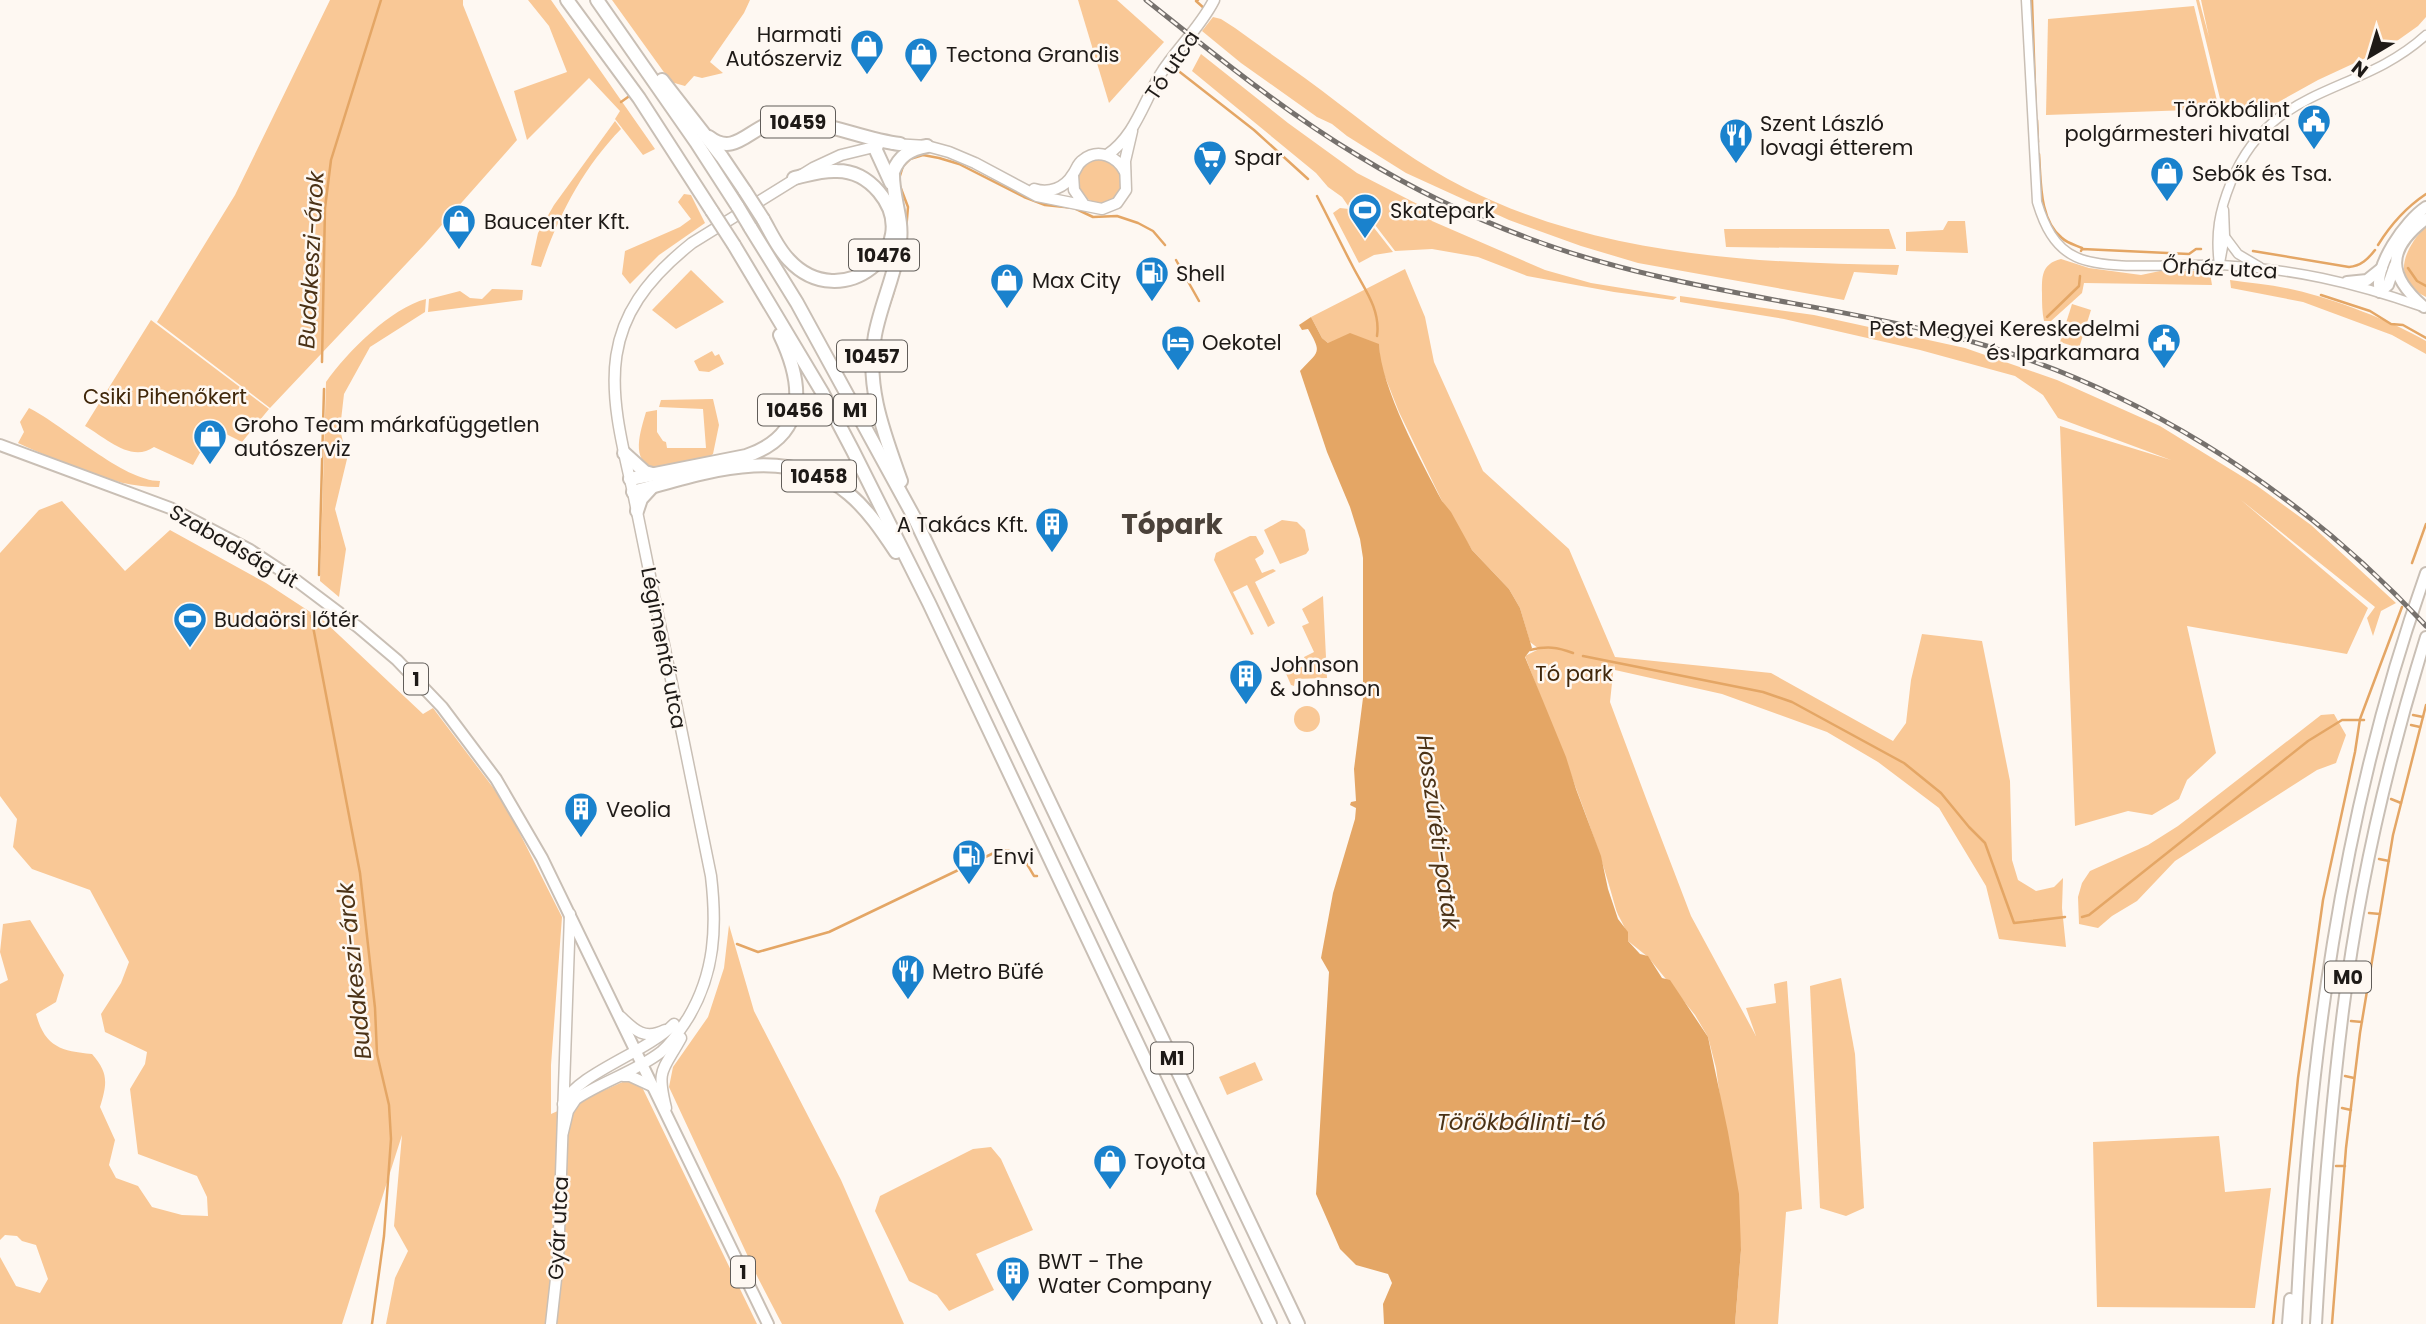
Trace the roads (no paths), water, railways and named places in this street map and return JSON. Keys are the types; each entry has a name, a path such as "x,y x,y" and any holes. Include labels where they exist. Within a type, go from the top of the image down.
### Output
{"highway":[{"name":"M1","path":"567,0 642,102 737,251 822,392 929,603 1270,1324"},
{"name":"M1","path":"597,0 661,85 750,226 797,303 914,517 1298,1324"},
{"name":"10476","path":"661,85 703,132 788,259 802,272 816,279 848,281 864,274 881,260 888,247 892,223 887,203 872,184 858,175 839,171 794,178"},
{"name":"10459","path":"703,132 715,142 728,145 739,141 762,125 788,121 838,128 875,141 900,144"},
{"name":"10457","path":"874,146 895,193"},
{"name":"10457","path":"914,517 881,426 872,378 875,335 900,242 900,214 893,172 898,162 911,150 927,146"},
{"name":"10456","path":"632,485 762,450 782,432 795,411 797,383 791,360 737,251"},
{"path":"624,453 652,480 637,511"},
{"name":"10458","path":"652,480 760,465 790,467 822,477 848,493 867,511 929,603"}],"main road":[{"name":"Tó utca","path":"1107,155 1132,131 1161,74 1214,0"},
{"name":"Tó utca","path":"1126,172 1125,161 1132,131"},
{"name":"Légimentő utca","path":"643,1064 677,1035 697,1003 713,952 715,910 711,876 632,485 618,431 614,390 615,360 622,333 635,303 674,258 794,178 828,160 874,146 927,146 963,157 1013,183"},
{"path":"1096,154 1107,155 1118,161 1126,172 1126,190 1117,203 1102,209 1043,198 1013,183 1049,191 1060,187 1073,175 1078,165 1096,154"},
{"path":"1073,175 1074,190 1079,199 1087,205"},
{"path":"2347,282 2372,278 2389,265 2404,226 2426,207"},
{"path":"2380,292 2379,281 2389,265 2409,236 2426,219"},
{"path":"2389,265 2402,285 2425,308"},
{"name":"Szabadság út","path":"0,445 159,503 207,526 281,569 358,627 416,679 471,744 519,816 570,913"},
{"name":"M0","path":"2296,1324 2300,1232 2326,984 2340,903 2364,790 2390,690 2426,573"},
{"name":"M0","path":"2316,1324 2334,1086 2355,934 2384,789 2426,637"},
{"name":"1","path":"570,913 768,1324"},
{"name":"Gyár utca","path":"551,1324 558,1261 563,1132 561,1107 570,913"},
{"path":"567,958 578,952 587,952"},
{"path":"561,1107 575,1087 655,1042 697,1003"},
{"path":"667,1110 661,1088 664,1064 678,1043 697,1003"},
{"path":"621,1017 643,1035 655,1035 674,1024"},
{"name":"Gyár utca","path":"563,1132 568,1111 576,1099 643,1064"},
{"path":"619,1076 631,1076 654,1087"},
{"path":"2288,1324 2294,1257 2300,1232"}],"street":[{"name":"Őrház utca","path":"2026,0 2037,202 2043,221 2062,247 2083,260 2104,264 2263,268 2347,282 2425,308"},
{"path":"2219,265 2216,242 2218,221 2238,167 2259,135 2289,109 2397,57 2426,35"},
{"path":"2219,265 2225,236 2224,207"},
{"path":"2225,236 2238,254 2263,268"},
{"path":"2194,265 2207,257 2216,242"}],"water":[{"name":"Törökbálinti-tó","path":"1311,317 1322,338 1328,343 1350,333 1379,344 1381,362 1394,402 1442,501 1472,550 1509,589 1520,608 1532,648 1525,657 1566,757 1601,856 1618,919 1628,932 1628,941 1640,954 1648,956 1662,978 1670,980 1708,1037 1739,1194 1741,1250 1735,1324 1384,1324 1383,1304 1392,1283 1388,1274 1356,1265 1340,1249 1316,1194 1329,972 1321,958 1333,893 1355,819 1356,808 1350,805 1356,801 1354,769 1363,698 1363,558 1350,507 1327,452 1300,371 1314,356 1317,348 1308,329 1302,330 1299,325"}],"waterway":[{"name":"Budakeszi-árok","path":"322,362 325,208 331,160 381,0"},
{"path":"1198,0 1196,1 1205,9"},
{"path":"2032,0 2036,116"},
{"name":"Hosszúréti-patak","path":"1176,69 1254,130 1308,179"},
{"path":"621,102 628,97"},
{"path":"2037,120 2038,142"},
{"path":"2039,154 2041,187 2049,221 2064,240 2082,248"},
{"path":"899,179 903,166 910,159 923,155 939,158 959,164 1045,205 1074,208 1093,217 1117,216 1138,223 1153,231 1165,245"},
{"path":"900,186 908,207 904,254"},
{"path":"2378,245 2399,217 2426,194"},
{"name":"Hosszúréti-patak","path":"1317,196 1374,307 1377,336"},
{"path":"2081,251 2189,254 2201,249"},
{"path":"2253,251 2349,267 2364,262 2375,250"},
{"path":"1176,260 1199,301"},
{"path":"2408,268 2417,281 2426,286"},
{"path":"2047,317 2079,286 2080,276"},
{"path":"885,318 894,291"},
{"path":"2321,295 2370,311 2391,324 2403,325 2426,338"},
{"name":"Budakeszi-árok","path":"319,575 324,389"},
{"path":"2412,563 2426,524"},
{"path":"2273,1324 2298,1078 2323,900 2360,719 2402,607"},
{"name":"Budakeszi-árok","path":"311,616 360,873 375,1008 377,1054 389,1105 391,1139 384,1236 372,1324"},
{"path":"1530,650 1552,648 1573,653"},
{"path":"1583,656 1763,692 1792,702 1904,763 1941,793 1985,843 2014,923 2065,917"},
{"path":"2332,1324 2346,1148 2360,1033 2393,835 2426,705"},
{"path":"2413,715 2423,717"},
{"path":"2082,917 2089,915 2308,741 2342,720 2364,720"},
{"path":"2411,725 2420,727"},
{"path":"2391,799 2401,803"},
{"path":"737,944 758,952 829,932 1000,850 1017,854 1034,876 1037,876"},
{"path":"2379,859 2389,861"},
{"path":"2369,913 2380,914"},
{"path":"2359,967 2369,968"},
{"path":"2351,1021 2362,1022"},
{"path":"2345,1076 2354,1078"},
{"path":"2342,1108 2351,1110"},
{"path":"2336,1166 2345,1166"}],"railway":[{"path":"1146,0 1249,81 1329,138 1377,167 1462,211 1528,238 1629,269 1732,292 1887,321 2008,353 2076,378 2141,409 2204,444 2321,527 2375,575 2426,626"}],"place":[{"name":"Harmati Autószerviz","path":"867,76"},
{"name":"Tectona Grandis","path":"921,84"},
{"name":"Törökbálint polgármesteri hivatal","path":"2314,151"},
{"name":"Szent László lovagi étterem","path":"1736,165"},
{"name":"Spar","path":"1210,187"},
{"name":"Sebők és Tsa.","path":"2167,203"},
{"name":"Skatepark","path":"1365,240"},
{"name":"Baucenter Kft.","path":"459,251"},
{"name":"Shell","path":"1152,303"},
{"name":"Max City","path":"1007,310"},
{"name":"Pest Megyei Kereskedelmi és Iparkamara","path":"2164,370"},
{"name":"Oekotel","path":"1178,372"},
{"name":"Groho Team márkafüggetlen autószerviz","path":"210,466"},
{"name":"A Takács Kft.","path":"1052,554"},
{"name":"Budaörsi lőtér","path":"190,649"},
{"name":"Johnson & Johnson","path":"1246,706"},
{"name":"Veolia","path":"581,839"},
{"name":"Envi","path":"969,886"},
{"name":"Metro Büfé","path":"908,1001"},
{"name":"Toyota","path":"1110,1191"},
{"name":"BWT - The Water Company","path":"1013,1303"}],"district":[{"name":"Tópark","path":"1172,524"}],"park label":[{"name":"Csiki Pihenőkert","path":"165,396"},
{"name":"Tó park","path":"1574,673"}]}
